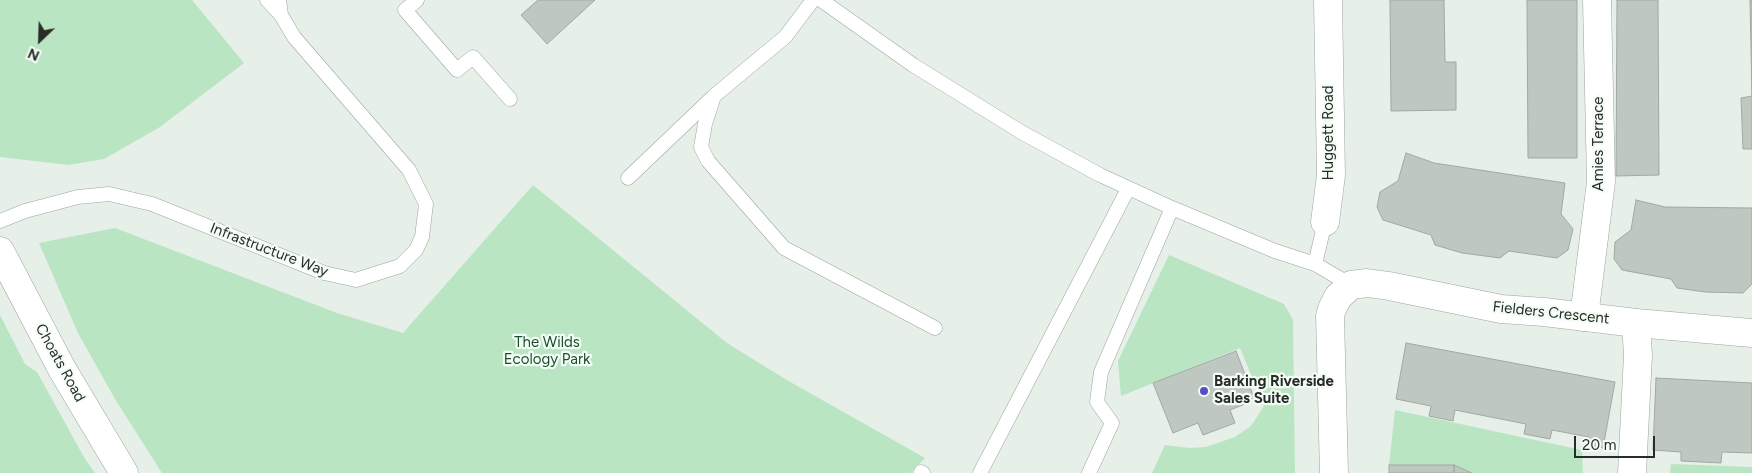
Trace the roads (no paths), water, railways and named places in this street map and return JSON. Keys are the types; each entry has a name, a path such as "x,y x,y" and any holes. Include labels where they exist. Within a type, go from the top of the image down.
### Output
{"street":[{"name":"Huggett Road","path":"1325,222 1331,175 1328,0"},
{"name":"Amies Terrace","path":"1584,317 1601,182 1597,0"},
{"name":"Choats Road","path":"0,251 62,369 124,473"},
{"name":"Fielders Crescent","path":"1351,285 1367,283 1389,286 1501,309 1752,333"},
{"path":"1334,473 1330,316 1338,297 1351,285"},
{"path":"1632,473 1638,354 1636,323"}],"lane":[{"path":"267,0 281,15"},
{"name":"Infrastructure Way","path":"0,221 25,211 78,197 109,194 152,204 324,274 356,280 400,266 416,250 422,237 426,204 409,170 294,37 281,15 279,0"},
{"path":"417,0 405,10 457,70 473,57 510,99"},
{"path":"628,178 714,96 785,37 813,0"},
{"path":"821,0 914,66 1021,132 1100,175 1128,189 1275,251 1315,264 1351,285"},
{"path":"714,96 705,124 701,147 708,161 784,248 935,328"},
{"path":"980,473 1128,189"},
{"path":"1089,473 1112,423 1097,402 1101,372 1172,208"},
{"name":"Huggett Road","path":"1315,264 1325,222"}],"place":[{"name":"Barking Riverside Sales Suite","path":"1204,391"}],"park label":[{"name":"The Wilds Ecology Park","path":"547,352"}]}
